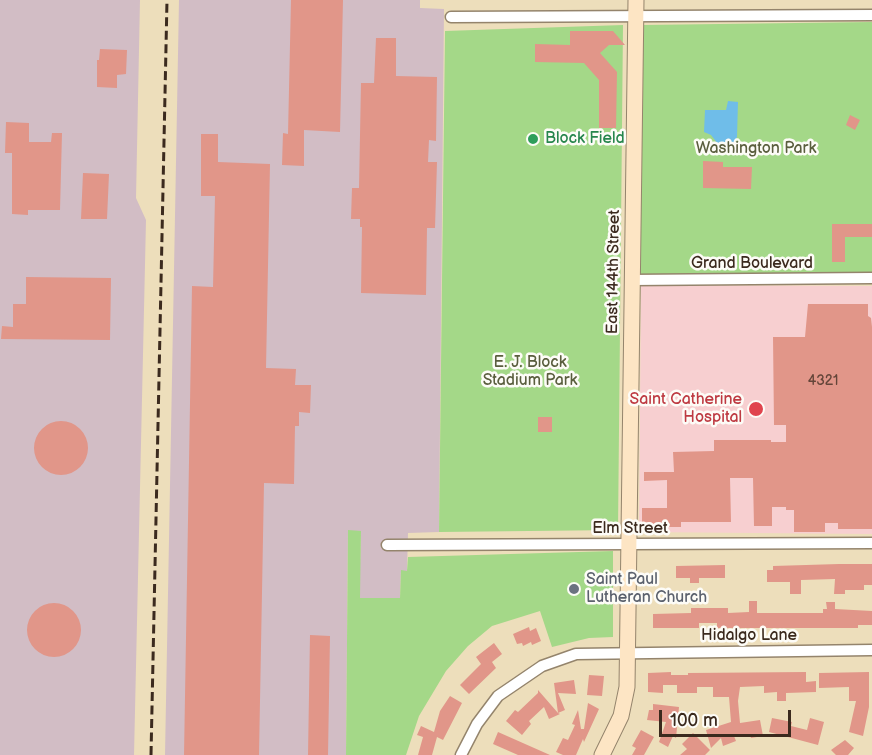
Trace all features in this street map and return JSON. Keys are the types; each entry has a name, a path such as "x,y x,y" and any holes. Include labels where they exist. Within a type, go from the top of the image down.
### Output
{"street":[{"path":"451,17 636,8 872,15"},
{"name":"East 144th Street","path":"602,755 624,708 627,652 636,8"},
{"name":"Grand Boulevard","path":"632,280 872,278"},
{"name":"Elm Street","path":"387,545 872,543"},
{"name":"Hidalgo Lane","path":"461,755 486,710 498,696 525,675 555,660 576,654 872,651"}],"shaded area":[{"path":"0,0 140,0 136,198 146,220 134,755 0,755"},
{"path":"179,0 420,0 420,8 444,9 439,532 408,533 407,571 401,571 400,598 359,598 361,531 348,531 346,755 165,755"},
{"name":"Saint Catherine Hospital","path":"641,285 872,286 872,534 639,532"}],"green space":[{"name":"Washington Park","path":"872,22 872,274 642,276 639,274 643,25"},
{"name":"E. J. Block Stadium Park","path":"623,25 618,530 439,532 445,31"},
{"path":"348,530 361,531 360,598 400,598 401,570 407,571 408,557 613,551 613,637 589,638 552,647 540,611 492,626 468,646 446,671 419,716 406,755 346,755"}],"water":[{"path":"728,101 738,102 737,137 732,146 721,148 711,135 704,132 705,110 726,110"}],"building":[{"path":"291,0 343,0 340,132 304,130 304,166 282,165 283,133 288,134"},
{"path":"570,31 613,31 625,45 609,45 600,53 617,72 616,128 599,128 599,80 584,63 535,62 535,44 570,45"},
{"path":"376,38 396,38 396,76 437,77 436,141 429,140 428,162 437,162 435,228 427,228 426,295 361,293 362,227 360,227 360,219 351,219 352,188 359,188 361,83 374,83"},
{"path":"100,49 127,50 126,74 117,75 117,88 97,87 97,60 99,60"},
{"path":"850,115 860,120 855,130 846,125"},
{"path":"6,122 29,123 29,142 51,142 52,133 62,133 60,210 28,210 28,215 12,214 12,153 5,153"},
{"path":"201,134 218,134 218,162 270,164 266,368 296,369 295,385 311,385 310,413 299,412 299,426 295,426 294,484 264,483 259,755 184,755 192,286 213,287 215,196 201,196"},
{"path":"703,161 723,162 723,167 752,167 751,189 703,188"},
{"path":"83,173 109,174 107,219 81,219"},
{"path":"832,224 872,224 872,237 845,237 845,262 832,262"},
{"path":"26,277 111,278 110,340 1,339 2,326 13,327 13,304 26,304"},
{"path":"808,304 868,304 868,316 871,318 872,327 872,529 838,529 838,523 825,523 825,532 794,532 794,510 786,510 786,507 772,507 772,526 754,526 753,478 730,478 731,522 681,522 681,527 642,527 642,508 667,508 667,480 644,481 644,472 674,472 673,452 714,451 714,440 786,442 786,425 774,425 773,337 805,337"},
{"path":"538,417 552,417 552,432 538,432"},
{"path":"56,421 66,421 76,425 84,433 88,448 84,463 76,471 66,475 56,475 46,471 38,463 34,453 34,443 38,433 46,425"},
{"path":"872,564 872,585 864,585 864,590 845,590 845,594 834,594 835,579 801,580 801,594 790,594 790,582 767,582 767,570 773,570 773,566"},
{"path":"725,565 725,578 699,578 699,583 690,583 690,578 676,578 676,566"},
{"path":"749,601 757,601 757,613 823,613 823,609 827,609 826,602 835,602 835,609 872,611 872,625 858,625 858,628 717,628 717,623 699,623 699,628 653,628 653,614 691,613 691,608 728,608 728,613 749,612"},
{"path":"49,603 59,603 69,607 77,615 81,630 77,645 69,653 59,657 49,657 39,653 31,645 27,635 27,625 31,615 39,607"},
{"path":"529,627 530,631 536,628 541,641 532,645 531,642 523,646 522,643 517,644 513,634"},
{"path":"310,635 330,636 328,755 308,755"},
{"path":"494,643 502,654 492,662 496,668 469,694 460,685 481,664 476,657"},
{"path":"671,672 671,675 688,675 688,673 806,672 806,682 816,681 816,692 786,693 786,701 777,701 777,692 764,693 764,686 740,687 738,701 740,723 760,720 763,736 751,738 750,734 734,736 736,741 723,746 721,738 711,748 706,730 731,722 729,697 713,697 713,687 697,687 697,693 677,693 677,685 663,685 663,693 648,692 648,673"},
{"path":"869,672 869,707 863,736 849,732 856,701 849,701 849,687 819,688 819,673"},
{"path":"589,675 604,676 602,696 587,695"},
{"path":"574,680 576,694 558,693 565,710 558,713 554,683"},
{"path":"538,690 560,714 549,719 544,707 529,721 531,724 522,735 506,721 515,710 518,712 538,693"},
{"path":"450,696 462,703 443,740 437,737 432,755 418,755 423,737 417,735 421,726 434,732 440,711"},
{"path":"588,703 599,709 576,755 563,755 556,752 563,738 568,740 575,725 572,724 578,710 581,729 584,729"},
{"path":"653,704 679,707 676,738 673,736 668,747 659,742 666,722 647,720 649,710 653,710"},
{"path":"772,718 792,722 791,726 807,730 810,718 824,722 818,745 769,732"},
{"path":"641,730 654,737 644,755 632,755 636,748 632,746"},
{"path":"498,732 550,755 518,755 493,744"},
{"path":"693,733 710,750 705,755 680,755 687,749 682,744"},
{"path":"845,740 854,748 848,755 836,755 831,750"}],"railway":[{"path":"151,755 167,0"}],"place":[{"name":"Block Field","path":"533,139"},
{"name":"Saint Catherine Hospital","path":"756,409"},
{"name":"Saint Paul Lutheran Church","path":"574,589"}]}
